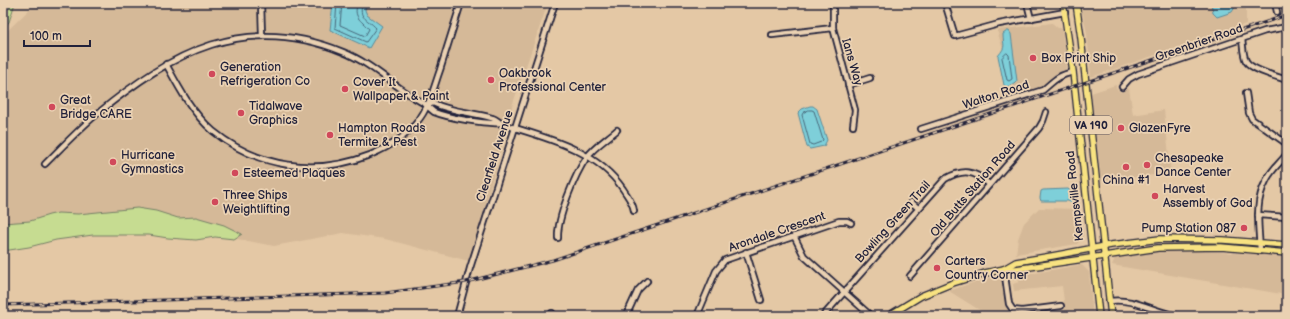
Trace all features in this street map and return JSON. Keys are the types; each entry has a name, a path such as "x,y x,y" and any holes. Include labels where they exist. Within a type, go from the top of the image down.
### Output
{"main road":[{"name":"Kempsville Road","path":"1063,3 1073,72 1099,316"},
{"name":"Kempsville Road","path":"1076,3 1111,316"},
{"path":"1004,269 1016,262 1104,246 1160,239 1223,240 1287,245"},
{"path":"888,316 913,300 953,283 968,277 1004,269 1016,269 1148,249 1183,246 1221,247 1287,253"}],"street":[{"path":"262,3 262,35"},
{"path":"166,64 184,96 211,128 224,139 249,153 264,160 281,164 330,166 346,163 368,155 393,143 418,122 432,93 461,3"},
{"name":"Clearfield Avenue","path":"457,316 470,268 555,3"},
{"name":"Ians Way","path":"833,3 833,28 855,110 853,126"},
{"path":"945,3 955,36 999,24 1065,12"},
{"path":"1027,3 1031,19"},
{"path":"1275,3 1277,12"},
{"path":"772,35 833,28"},
{"name":"Greenbrier Road","path":"1122,87 1129,79 1138,74 1271,30 1287,28"},
{"path":"45,164 96,114 151,73 166,64 188,52 217,43 262,35 299,38 342,51 362,61 415,99 427,105 432,111 452,117 492,124 500,123"},
{"path":"1242,39 1246,60 1249,65 1287,80"},
{"name":"Walton Road","path":"921,129 1043,90 1062,75 1073,72"},
{"path":"848,85 870,78"},
{"path":"1246,93 1249,113 1252,119 1287,144"},
{"path":"427,105 433,103 449,109 494,119 500,123 565,145 587,156 605,168 618,182 633,204 634,211"},
{"name":"Old Butts Station Road","path":"910,276 1039,128 1046,112"},
{"path":"558,238 559,225 569,195 587,156 617,130"},
{"path":"1260,251 1258,202 1266,181 1287,154"},
{"name":"Bowling Green Trail","path":"823,316 941,183 951,176 963,172 975,173 990,184"},
{"path":"911,202 918,208"},
{"path":"1258,215 1287,217"},
{"name":"Arondale Crescent","path":"697,316 719,266 725,260 839,221 851,223"},
{"path":"794,236 801,253 871,316"},
{"path":"746,252 762,300"},
{"path":"1004,269 1009,304 1011,308 1017,311 1061,306"},
{"path":"626,316 638,290 647,281"},
{"path":"1109,301 1131,301 1167,314 1179,316"},
{"path":"1038,309 1038,316"}],"shaded area":[{"path":"36,3 548,3 511,109 503,143 469,261 385,239 343,233 274,246 123,217 17,225 3,223 3,35"},
{"path":"1080,3 1246,3 1246,24 1091,77 1087,33"},
{"path":"1052,23 1058,28 1062,28 1067,67 1065,69 1066,70 1056,74 1035,91 1023,95 1022,91 1016,93 997,30"},
{"path":"1116,85 1116,88 1120,92 1129,88 1133,115 1164,110 1171,173 1101,181 1091,93"},
{"path":"1039,208 1079,209 1083,236 1077,244 1016,254 1018,239 1024,223"},
{"path":"1170,250 1287,256 1287,295 1112,265 1115,258 1119,256"},
{"path":"1082,265 1089,272 1093,316 1066,316 1062,286 1014,291 1013,284 1019,282 1019,273 1035,273"},
{"path":"996,276 1002,280 1007,307 1009,310 1008,316 989,316 949,291 972,283"}],"green space":[{"path":"3,3 15,3 9,22 3,29"},
{"path":"137,208 156,211 178,218 196,217 224,225 242,234 234,239 215,237 196,240 149,235 93,235 56,240 29,247 3,251 3,223 30,221 58,213 78,214"}],"water":[{"path":"333,3 367,3 365,10 367,15 382,26 369,48 330,30"},
{"path":"1211,3 1235,3 1235,7 1232,12 1217,17 1213,13"},
{"path":"1007,31 1011,34 1017,81 1006,87 1004,85 998,56 1004,48 1003,34"},
{"path":"810,106 817,109 827,140 824,146 810,149 807,147 798,113 802,109"},
{"path":"1068,189 1073,193 1074,200 1072,203 1068,201 1041,201 1041,191 1043,190"}],"railway":[{"path":"3,305 385,293 466,282 553,260 1287,15"}],"place":[{"name":"Box Print Ship","path":"1033,58"},
{"name":"Generation Refrigeration Co","path":"212,74"},
{"name":"Oakbrook Professional Center","path":"491,80"},
{"name":"Cover It Wallpaper & Paint","path":"345,89"},
{"name":"Great Bridge CARE","path":"52,107"},
{"name":"Tidalwave Graphics","path":"241,113"},
{"name":"GlazenFyre","path":"1121,128"},
{"name":"Hampton Roads Termite & Pest","path":"330,135"},
{"name":"Hurricane Gymnastics","path":"113,162"},
{"name":"Chesapeake Dance Center","path":"1147,165"},
{"name":"China #1","path":"1126,167"},
{"name":"Esteemed Plaques","path":"235,173"},
{"name":"Harvest Assembly of God","path":"1155,196"},
{"name":"Three Ships Weightlifting","path":"215,202"},
{"name":"Pump Station 087","path":"1244,228"},
{"name":"Carters Country Corner","path":"937,268"}]}
